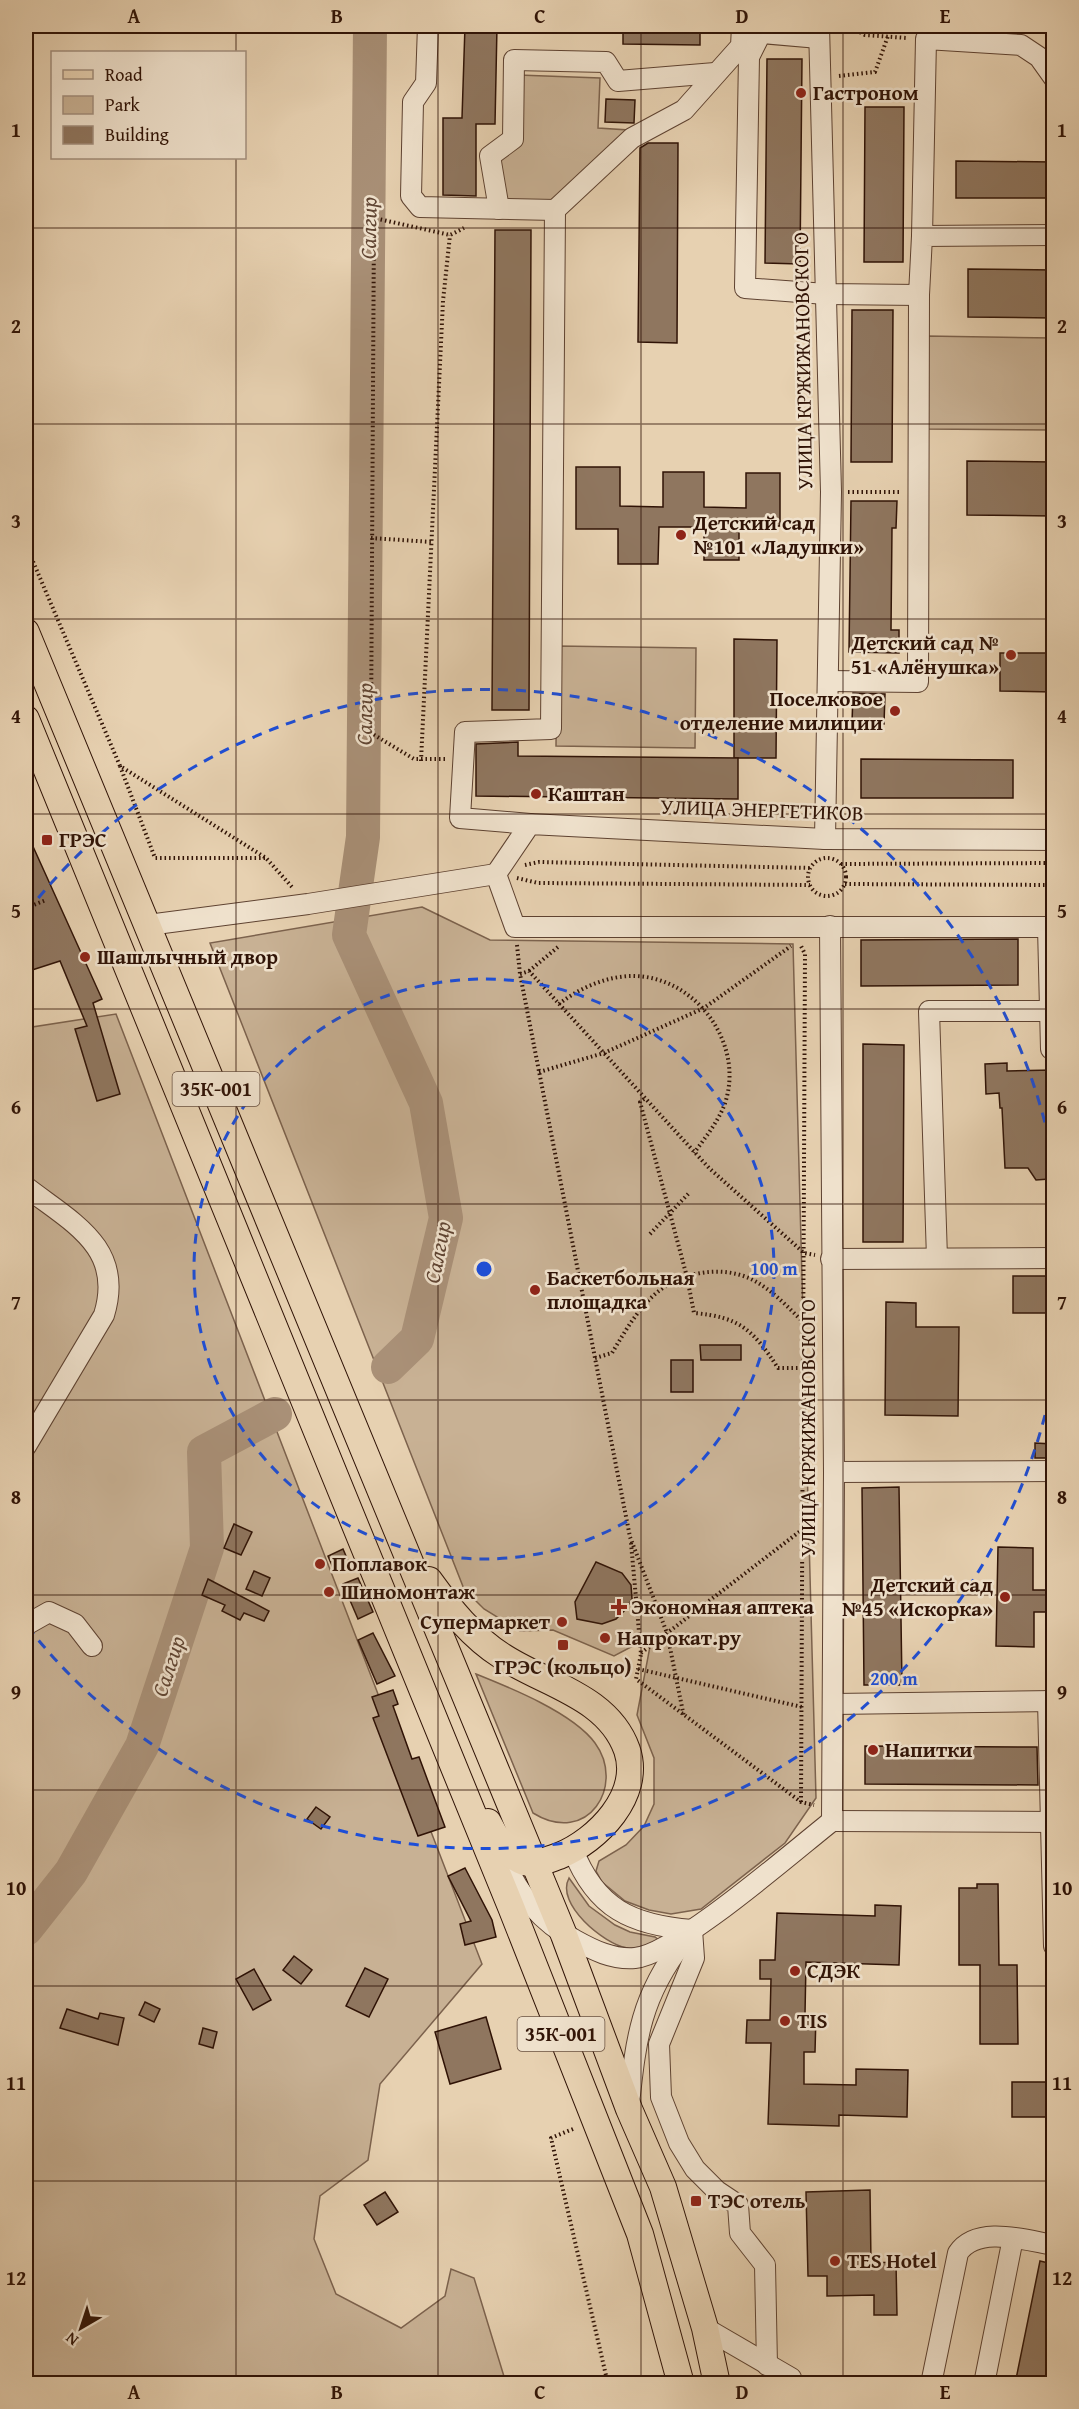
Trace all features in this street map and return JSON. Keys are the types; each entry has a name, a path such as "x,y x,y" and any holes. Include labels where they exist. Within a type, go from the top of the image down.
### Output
{"main road":[{"name":"35К-001","path":"26,632 564,1935 628,2109 663,2187 705,2328 717,2384"},
{"name":"35К-001","path":"26,719 423,1690 640,2234 681,2384"},
{"path":"404,1546 448,1607 479,1639 526,1671 581,1696 596,1708 618,1733 627,1751 629,1779 622,1799 602,1827 573,1850 535,1864 512,1856 491,1827 423,1690"}],"street":[{"path":"428,26 426,83 413,102 411,196 420,207 555,210 632,138 684,110 741,46 742,26"},
{"path":"819,32 756,29 749,57 745,288 826,294 919,295"},
{"name":"УЛИЦА КРЖИЖАНОВСКОГО","path":"819,32 831,492 825,839"},
{"path":"828,681 918,682 916,492 926,39 1021,45 1040,57 1053,78"},
{"path":"498,209 490,156 513,138 514,60 606,62 618,81 715,73"},
{"path":"464,757 465,732 551,729 555,210"},
{"path":"922,236 1053,235"},
{"path":"26,752 53,785"},
{"name":"УЛИЦА ЭНЕРГЕТИКОВ","path":"464,757 460,818 530,824 825,839 1053,840"},
{"path":"148,925 308,904 495,874 530,824"},
{"path":"495,874 515,927 1051,927 1051,1049"},
{"name":"УЛИЦА КРЖИЖАНОВСКОГО","path":"830,926 834,1472 832,1815"},
{"path":"937,1258 929,1011 1052,1011"},
{"path":"26,1187 89,1236 101,1253 111,1294 104,1315 28,1439"},
{"path":"831,1259 1053,1258"},
{"path":"834,1472 1053,1471"},
{"path":"26,1625 49,1612 75,1624 92,1646"},
{"path":"834,1704 1051,1701 1053,1946"},
{"path":"491,1827 522,1894 564,1935 612,1956 636,1958 657,1952 692,1930 832,1815 1051,1822"},
{"path":"573,1850 589,1884 608,1903 630,1918 656,1927 692,1930"},
{"path":"628,2109 640,2021 664,1966 692,1930"},
{"path":"692,1930 693,1958 659,2044 661,2097 679,2143 690,2161 717,2191 738,2205 740,2233 765,2265 767,2365"},
{"path":"931,2384 957,2253 964,2243 976,2238 1013,2238 1053,2245"},
{"path":"984,2384 1013,2238"},
{"path":"705,2328 791,2379 792,2384"}],"path":[{"path":"848,26 865,35 926,39"},
{"path":"820,78 875,72 888,36"},
{"path":"464,757 422,761 414,759 371,733 374,218 450,236 498,209"},
{"path":"422,761 443,301 450,236"},
{"path":"831,492 916,492"},
{"path":"371,538 432,542"},
{"path":"26,545 120,766 155,858 266,858"},
{"path":"120,766 266,858 308,904"},
{"path":"841,864 846,874 840,891 828,896 817,893 810,885 808,877 811,868 817,862 829,858 841,864 1053,863"},
{"path":"495,874 539,862 811,868"},
{"path":"495,874 538,883 810,885"},
{"path":"844,884 1053,885"},
{"path":"26,908 46,900"},
{"path":"515,927 520,974 630,1537 641,1654 636,1679 801,1802 832,1815"},
{"path":"787,941 798,941"},
{"path":"539,1072 604,1053 704,1008 798,941"},
{"path":"798,941 805,954 801,1802"},
{"path":"520,974 528,971 561,944"},
{"path":"528,971 694,1153 804,1253 831,1259"},
{"path":"559,1005 575,992 603,981 630,976 657,979 686,993 704,1008 718,1028 729,1056 729,1079 724,1105 713,1127 694,1153"},
{"path":"644,1099 640,1102 687,1277 694,1313 721,1316 746,1327 778,1368 803,1368"},
{"path":"650,1234 690,1192"},
{"path":"595,1358 612,1353 629,1324 653,1295 675,1280 703,1273 728,1272 753,1280 777,1296 804,1322"},
{"path":"641,1654 801,1529 832,1508"},
{"path":"630,1537 667,1633 684,1717"},
{"path":"638,1669 676,1680 802,1707"},
{"path":"573,2129 551,2138 608,2384"}],"green space":[{"path":"518,75 600,78 598,128 628,130 543,208 511,207 493,189 494,160 517,141"},
{"path":"926,336 1053,338 1053,430 925,429"},
{"path":"557,646 696,648 695,748 556,746"},
{"path":"422,907 490,940 793,944 816,1798 785,1843 701,1909 671,1914 649,1910 625,1901 602,1882 596,1871 599,1861 626,1845 644,1826 654,1804 654,1758 637,1715 652,1636 614,1656 553,1630 520,1631 484,1609 464,1589 210,943"},
{"path":"116,1014 482,1964 380,2084 368,2160 320,2196 314,2239 336,2294 401,2328 445,2296 451,2269 474,2278 506,2383 26,2384 26,1028"},
{"path":"476,1674 540,1702 572,1722 595,1743 603,1759 606,1776 604,1793 585,1817 570,1822 553,1821 533,1813"},
{"path":"569,1878 589,1906 615,1925 630,1932 655,1937 660,1941 627,1948 606,1939 575,1911 567,1888"}],"building":[{"path":"465,26 497,26 495,124 476,124 476,196 443,195 443,118 462,118"},
{"path":"623,26 700,26 700,45 623,44"},
{"path":"767,59 802,59 800,264 765,263"},
{"path":"606,99 635,100 634,123 605,122"},
{"path":"865,107 904,107 903,262 864,262"},
{"path":"648,143 678,143 677,343 638,342 640,148"},
{"path":"956,161 1053,162 1053,198 956,198"},
{"path":"495,230 531,230 529,710 492,710"},
{"path":"968,269 1053,270 1053,318 968,317"},
{"path":"852,310 893,310 892,462 851,462"},
{"path":"967,461 1053,462 1053,516 967,515"},
{"path":"576,467 620,467 620,506 663,507 663,472 704,472 704,507 746,508 746,473 780,473 780,526 739,526 739,560 704,560 704,527 659,527 658,564 618,564 618,529 576,529"},
{"path":"851,501 897,501 896,528 892,528 891,630 899,630 899,653 849,652"},
{"path":"734,639 777,640 776,758 734,758"},
{"path":"1000,653 1053,653 1053,692 1000,691"},
{"path":"853,693 885,694 884,724 852,723"},
{"path":"518,742 518,756 738,758 738,799 476,796 476,744"},
{"path":"861,759 1013,760 1013,798 861,798"},
{"path":"26,831 102,999 93,1003 120,1094 97,1101 75,1029 87,1026 60,961 26,972"},
{"path":"1018,939 1018,985 861,986 861,940"},
{"path":"863,1044 904,1045 903,1242 863,1242"},
{"path":"1007,1063 1007,1071 1053,1070 1053,1172 1049,1179 1036,1180 1028,1168 1005,1168 1002,1108 1000,1108 999,1093 986,1094 985,1064"},
{"path":"1013,1276 1053,1276 1053,1313 1013,1313"},
{"path":"886,1302 916,1303 916,1327 959,1327 958,1416 885,1415"},
{"path":"700,1345 741,1345 741,1360 701,1360"},
{"path":"671,1360 693,1360 693,1392 671,1392"},
{"path":"1035,1443 1053,1444 1053,1458 1035,1458"},
{"path":"899,1487 902,1685 864,1685 862,1488"},
{"path":"234,1524 252,1532 241,1555 224,1548"},
{"path":"998,1547 1033,1548 1033,1590 1053,1590 1053,1612 1034,1612 1034,1647 996,1646"},
{"path":"343,1549 349,1563 334,1570 328,1556"},
{"path":"596,1562 622,1573 631,1585 632,1599 625,1610 616,1619 602,1624 577,1619 575,1602"},
{"path":"254,1571 270,1578 262,1596 246,1589"},
{"path":"358,1578 373,1612 358,1619 343,1584"},
{"path":"208,1579 269,1611 264,1621 244,1613 240,1620 222,1611 225,1605 202,1595"},
{"path":"373,1633 395,1676 377,1684 358,1640"},
{"path":"393,1690 398,1704 393,1706 412,1759 419,1757 445,1827 418,1836 373,1718 379,1716 372,1697"},
{"path":"865,1746 1037,1747 1038,1785 865,1784"},
{"path":"316,1807 330,1817 321,1829 307,1819"},
{"path":"465,1868 492,1920 496,1937 465,1945 460,1924 471,1921 448,1876"},
{"path":"977,1884 998,1884 999,1965 1017,1965 1018,2044 980,2044 980,1965 959,1965 959,1888 977,1888"},
{"path":"875,1905 901,1906 899,1965 806,1962 805,2014 816,2014 815,2052 804,2052 804,2084 856,2085 856,2069 908,2070 907,2117 839,2115 839,2126 768,2124 771,2043 746,2043 747,2020 770,2020 771,1979 760,1979 760,1960 775,1960 777,1913 875,1916"},
{"path":"294,1956 312,1970 301,1984 283,1970"},
{"path":"365,1968 388,1979 369,2017 346,2006"},
{"path":"254,1969 271,2000 253,2010 236,1979"},
{"path":"145,2002 160,2009 154,2022 139,2015"},
{"path":"67,2009 98,2019 100,2013 124,2018 118,2045 60,2028"},
{"path":"486,2017 501,2069 450,2084 435,2032"},
{"path":"203,2028 217,2032 213,2048 199,2044"},
{"path":"1012,2082 1053,2082 1053,2117 1012,2117"},
{"path":"870,2190 871,2263 896,2262 897,2315 874,2315 874,2295 827,2296 827,2276 808,2276 806,2192"},
{"path":"385,2192 398,2212 377,2225 364,2205"},
{"path":"1040,2261 1053,2264 1053,2384 1015,2384"}],"waterway":[{"name":"Салгир","path":"370,26 363,837 349,935 426,1103 446,1218 417,1339 388,1367"},
{"name":"Салгир","path":"26,1929 71,1872 142,1746 207,1548 204,1452 275,1414"}],"place":[{"name":"Гастроном","path":"801,93"},
{"name":"Детский сад №101 «Ладушки»","path":"681,535"},
{"name":"Детский сад № 51 «Алёнушка»","path":"1011,655"},
{"name":"Поселковое отделение милиции","path":"895,711"},
{"name":"Каштан","path":"536,794"},
{"name":"ГРЭС","path":"47,840"},
{"name":"Шашлычный двор","path":"85,957"},
{"name":"Баскетбольная площадка","path":"535,1290"},
{"name":"Поплавок","path":"320,1564"},
{"name":"Шиномонтаж","path":"329,1592"},
{"name":"Детский сад №45 «Искорка»","path":"1005,1597"},
{"name":"Экономная аптека","path":"619,1607"},
{"name":"Супермаркет","path":"562,1622"},
{"name":"Напрокат.ру","path":"605,1638"},
{"name":"ГРЭС (кольцо)","path":"563,1645"},
{"name":"Напитки","path":"873,1750"},
{"name":"СДЭК","path":"795,1971"},
{"name":"TIS","path":"785,2021"},
{"name":"ТЭС отель","path":"696,2201"},
{"name":"TES Hotel","path":"835,2261"}]}
